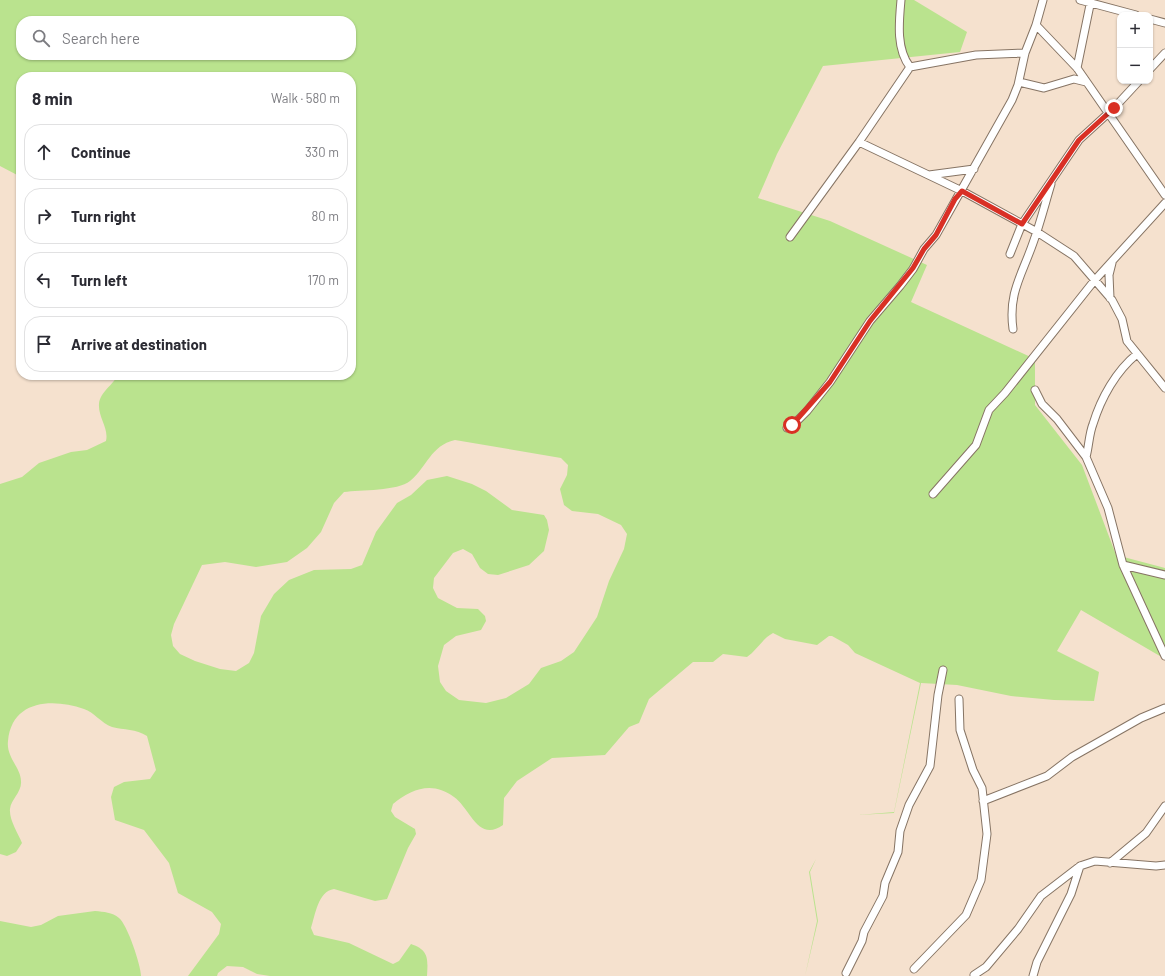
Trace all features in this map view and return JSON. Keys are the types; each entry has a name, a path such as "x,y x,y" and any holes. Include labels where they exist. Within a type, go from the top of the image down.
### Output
{"street":[{"path":"901,0 901,46 903,58 910,67"},
{"path":"787,428 807,411 830,382 870,321 913,268 924,249 936,235 1012,100 1019,82 1025,53 1036,25 1043,0"},
{"path":"1080,0 1091,1 1126,12"},
{"path":"1076,68 1091,1"},
{"path":"1153,20 1165,23"},
{"path":"1036,25 1076,68 1165,195"},
{"path":"790,237 859,142 910,67 976,55 1025,53"},
{"path":"1153,67 1164,56"},
{"path":"1019,82 1044,88 1074,79 1086,82"},
{"path":"1010,254 1022,224 1079,140 1136,84"},
{"path":"859,142 962,191 1037,232 1074,256 1094,282 1110,298 1122,319 1126,341 1165,388"},
{"path":"929,175 974,169"},
{"path":"1013,329 1012,303 1016,285 1037,232 1054,175"},
{"path":"933,494 976,445 989,410 1005,393 1094,282 1165,203"},
{"path":"1110,298 1109,275 1112,261"},
{"path":"1086,457 1093,424 1110,385 1128,361 1137,354"},
{"path":"1035,390 1042,404 1057,419 1086,457 1108,508 1123,565 1165,656"},
{"path":"1123,565 1165,575"},
{"path":"846,973 862,941 864,932 883,896 885,882 898,852 900,831 909,805 930,766 938,695 943,670"},
{"path":"914,969 966,915 981,880 987,834 982,788 973,770 960,730 959,699"},
{"path":"983,801 1047,776 1072,757 1141,718 1165,708"},
{"path":"1110,863 1146,833 1165,806"},
{"path":"974,975 986,967 1018,929 1041,896 1080,866 1095,861 1156,866 1165,865"},
{"path":"1033,976 1037,962 1071,894 1080,866"}],"green space":[{"path":"0,0 914,0 967,32 960,52 823,66 777,154 758,198 830,221 927,265 911,302 1035,359 1035,405 1082,465 1116,555 1165,568 1165,659 1081,610 1057,651 1099,672 1094,701 1054,700 1011,696 957,685 921,683 894,813 858,815 894,812 920,683 855,653 848,645 832,636 829,636 817,645 785,639 773,633 747,657 723,654 713,662 693,662 649,699 639,723 629,727 605,755 552,758 517,781 504,798 503,825 487,830 481,827 475,822 460,802 446,792 438,789 423,788 400,798 393,804 391,811 395,817 415,829 416,834 408,848 387,899 375,901 334,889 324,894 321,899 311,928 314,935 349,943 393,964 399,961 411,944 417,946 426,956 427,976 270,976 257,974 243,967 227,966 218,973 217,976 188,976 219,934 221,924 212,912 178,893 169,863 144,830 115,820 111,797 114,787 124,782 150,779 156,770 147,736 134,731 112,727 104,723 88,710 72,706 47,703 25,710 17,717 11,727 8,741 9,752 19,772 21,781 20,789 12,802 10,813 12,822 22,843 16,852 7,856 0,854 0,484 22,477 39,463 71,452 87,450 106,441 107,436 99,409 99,404 104,392 115,380 356,380 356,72 16,72 16,174 0,166","holes":["455,440 561,458 568,465 567,475 560,489 564,505 572,511 598,514 621,525 627,534 624,549 609,581 597,617 574,652 561,661 541,668 529,684 506,698 486,703 459,700 446,691 440,682 438,666 444,645 456,636 481,630 486,621 485,616 478,609 457,608 438,598 433,588 434,578 453,553 463,549 472,554 480,568 488,574 498,575 529,565 544,551 549,530 547,520 544,515 512,510 486,491 472,484 447,476 427,480 411,495 397,503 376,532 362,565 351,569 314,570 289,580 274,594 261,616 254,653 249,663 236,671 220,669 195,661 180,654 173,646 171,635 174,624 202,565 225,562 256,567 287,562 307,548 321,532 334,503 344,492 378,490 397,487 404,484 416,475 440,447"]},
{"path":"816,859 810,872 818,921 805,976 817,921 809,872"},
{"path":"95,911 114,915 122,922 133,945 139,963 141,976 0,976 0,921 31,927 41,925 58,916"}],"route":[{"path":"792,425 807,411 830,382 870,321 900,286 924,249 936,235 955,199 962,191 1022,224 1079,140 1114,108"}]}
